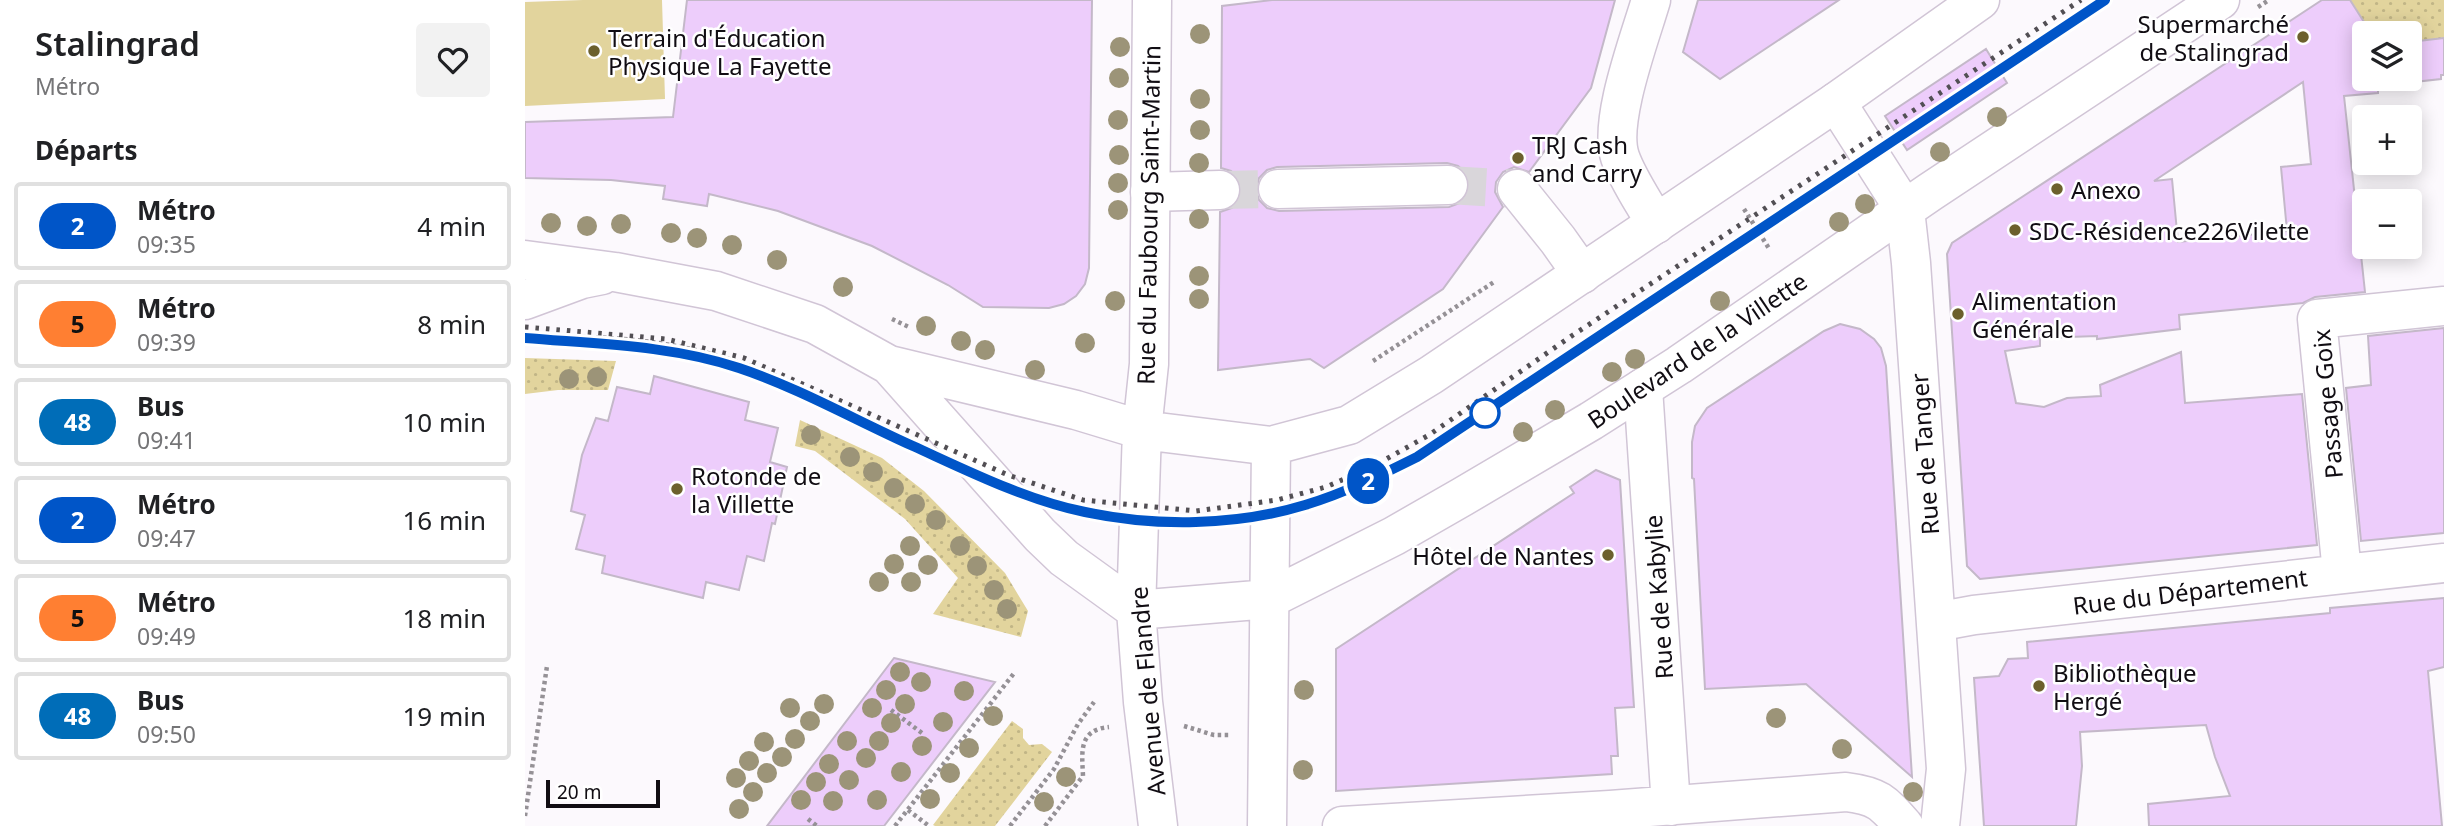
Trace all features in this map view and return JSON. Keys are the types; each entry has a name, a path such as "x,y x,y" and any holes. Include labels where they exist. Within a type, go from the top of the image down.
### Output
{"main road":[{"name":"Rue du Faubourg Saint-Martin","path":"1142,430 1149,364 1152,0"},
{"path":"1651,0 1618,115 1618,135 1619,154 1656,224"},
{"path":"525,260 614,272 729,295 815,324 889,365 1076,410 1142,430 1271,446 1349,425 1431,375 1836,102 1980,0"},
{"name":"Boulevard de la Villette","path":"1136,610 1269,598 1394,536 1462,498 1643,388 2220,0"},
{"name":"Rue de Tanger","path":"1836,102 1905,210 1946,769 1940,826"},
{"path":"1278,189 1448,185"},
{"path":"1517,189 1582,274"},
{"path":"1150,192 1220,190"},
{"path":"525,300 582,279 614,272"},
{"name":"Passage Goix","path":"2342,573 2317,319 2444,306"},
{"path":"889,365 1040,535 1064,558 1136,610"},
{"name":"Rue de Kabylie","path":"1643,388 1671,806"},
{"name":"Avenue de Flandre","path":"1142,430 1136,610 1157,826"},
{"path":"1268,826 1271,446"},
{"name":"Rue du Département","path":"1936,622 1974,615 2444,563"},
{"path":"1342,826 1671,806 1846,792 1866,794 1885,803 1904,826"}],"path":[{"path":"1895,135 1938,107"},
{"path":"1742,205 1770,250"},
{"path":"1663,288 1693,269"},
{"path":"1590,339 1615,323"},
{"path":"536,339 569,337 675,345 742,363 814,393 898,437"},
{"path":"525,816 547,666"},
{"path":"895,826 1015,672"},
{"path":"1010,826 1054,769 1078,724 1094,702"},
{"path":"891,710 922,733"},
{"path":"1145,722 1186,727 1214,735 1233,735"},
{"path":"1045,826 1083,776 1081,747 1087,736 1103,727"},
{"path":"908,810 929,826"},
{"path":"808,819 817,826"}],"shaded area":[{"name":"Terrain d'Éducation Physique La Fayette","path":"662,0 665,99 525,106 525,2"},
{"path":"2350,0 2444,0 2444,38 2422,41 2422,21 2363,21"},
{"path":"525,358 616,361 608,390 558,390 525,394"},
{"path":"800,420 882,458 924,491 1005,573 1028,611 1021,637 933,614 958,578 905,519 815,451 795,446"},
{"path":"1012,721 1023,729 1023,738 1029,745 1042,744 1052,752 995,826 933,825"}],"building":[{"path":"687,0 1092,0 1089,268 1085,284 1076,296 1064,304 1049,308 983,307 948,285 872,246 778,211 709,194 707,206 663,199 665,186 611,180 525,178 525,122 673,117"},
{"path":"1272,0 1615,0 1591,88 1529,172 1514,167 1503,172 1496,182 1495,192 1503,207 1443,289 1324,368 1310,359 1218,370 1220,212 1232,208 1239,201 1242,190 1238,178 1231,171 1221,168 1222,6","holes":["1447,163 1458,166 1466,173 1470,185 1467,196 1460,203 1449,207 1279,211 1267,208 1259,200 1256,190 1259,178 1267,170 1277,167"]},
{"path":"1698,0 1839,0 1720,79 1683,52"},
{"path":"2322,0 2350,0 2363,21 2352,21 2352,91 2378,93 2344,96 2354,189 2352,259 2361,259 2365,292 2315,297 2303,303 2179,315 2180,329 2097,339 2097,336 2040,338 2040,346 2005,351 2016,403 2044,407 2067,398 2101,396 2100,385 2181,352 2185,403 2302,394 2317,545 1980,579 1967,566 1947,254 1952,243","holes":["2303,82 2311,164 2281,167 2287,231 2178,242 2172,179 2154,181"]},
{"path":"2444,38 2444,75 2441,75 2441,79 2422,81 2422,41"},
{"path":"1986,49 2007,83 1907,150 1885,116"},
{"path":"1840,324 1860,329 1874,339 1881,348 1886,366 1912,777 1806,684 1705,689 1692,478 1695,426 1707,408 1824,331"},
{"path":"2444,328 2444,533 2361,541 2346,388 2371,385 2368,336"},
{"name":"Rotonde de la Villette","path":"654,376 749,402 745,420 778,428 770,462 787,467 775,524 772,523 764,561 747,556 739,590 706,582 703,598 602,573 605,556 576,549 585,515 571,511 582,455 596,418 608,421 617,387 650,394"},
{"path":"1596,470 1620,480 1634,707 1615,708 1618,756 1611,756 1612,774 1336,791 1336,649 1574,493 1570,487"},
{"path":"2444,598 2444,667 2428,671 2442,826 2149,826 2148,804 2230,796 2206,725 2080,732 2082,766 2076,826 1984,826 1974,678 1999,676 2008,659 2028,658 2027,642 2330,613 2330,608"},
{"path":"894,658 995,682 884,826 767,826"}],"tunnel":[{"path":"1448,185 1517,189"},
{"path":"1220,190 1278,189"}],"railway":[{"path":"525,327 666,339 744,358 1008,475 1083,500 1196,511 1277,500 1326,487 1372,467 1429,435 1573,335 2081,0"},
{"path":"525,338 660,350 739,368 798,392 988,480 1037,499 1085,512 1168,522 1224,520 1279,512 1334,495 1417,457 2105,0"}],"metro line":[{"name":"2","path":"525,338 700,356 790,388 987,479 1085,512 1141,520 1190,522 1269,514 1306,505 1345,491 1417,457 2105,0"}],"place":[{"name":"Supermarché de Stalingrad","path":"2303,37"},
{"name":"Terrain d'Éducation Physique La Fayette","path":"594,51"},
{"name":"TRJ Cash and Carry","path":"1518,158"},
{"name":"Anexo","path":"2057,189"},
{"name":"SDC-Résidence226Vilette","path":"2015,230"},
{"name":"Alimentation Générale","path":"1958,314"},
{"name":"Rotonde de la Villette","path":"677,489"},
{"name":"Hôtel de Nantes","path":"1608,555"},
{"name":"Bibliothèque Hergé","path":"2039,686"}]}
